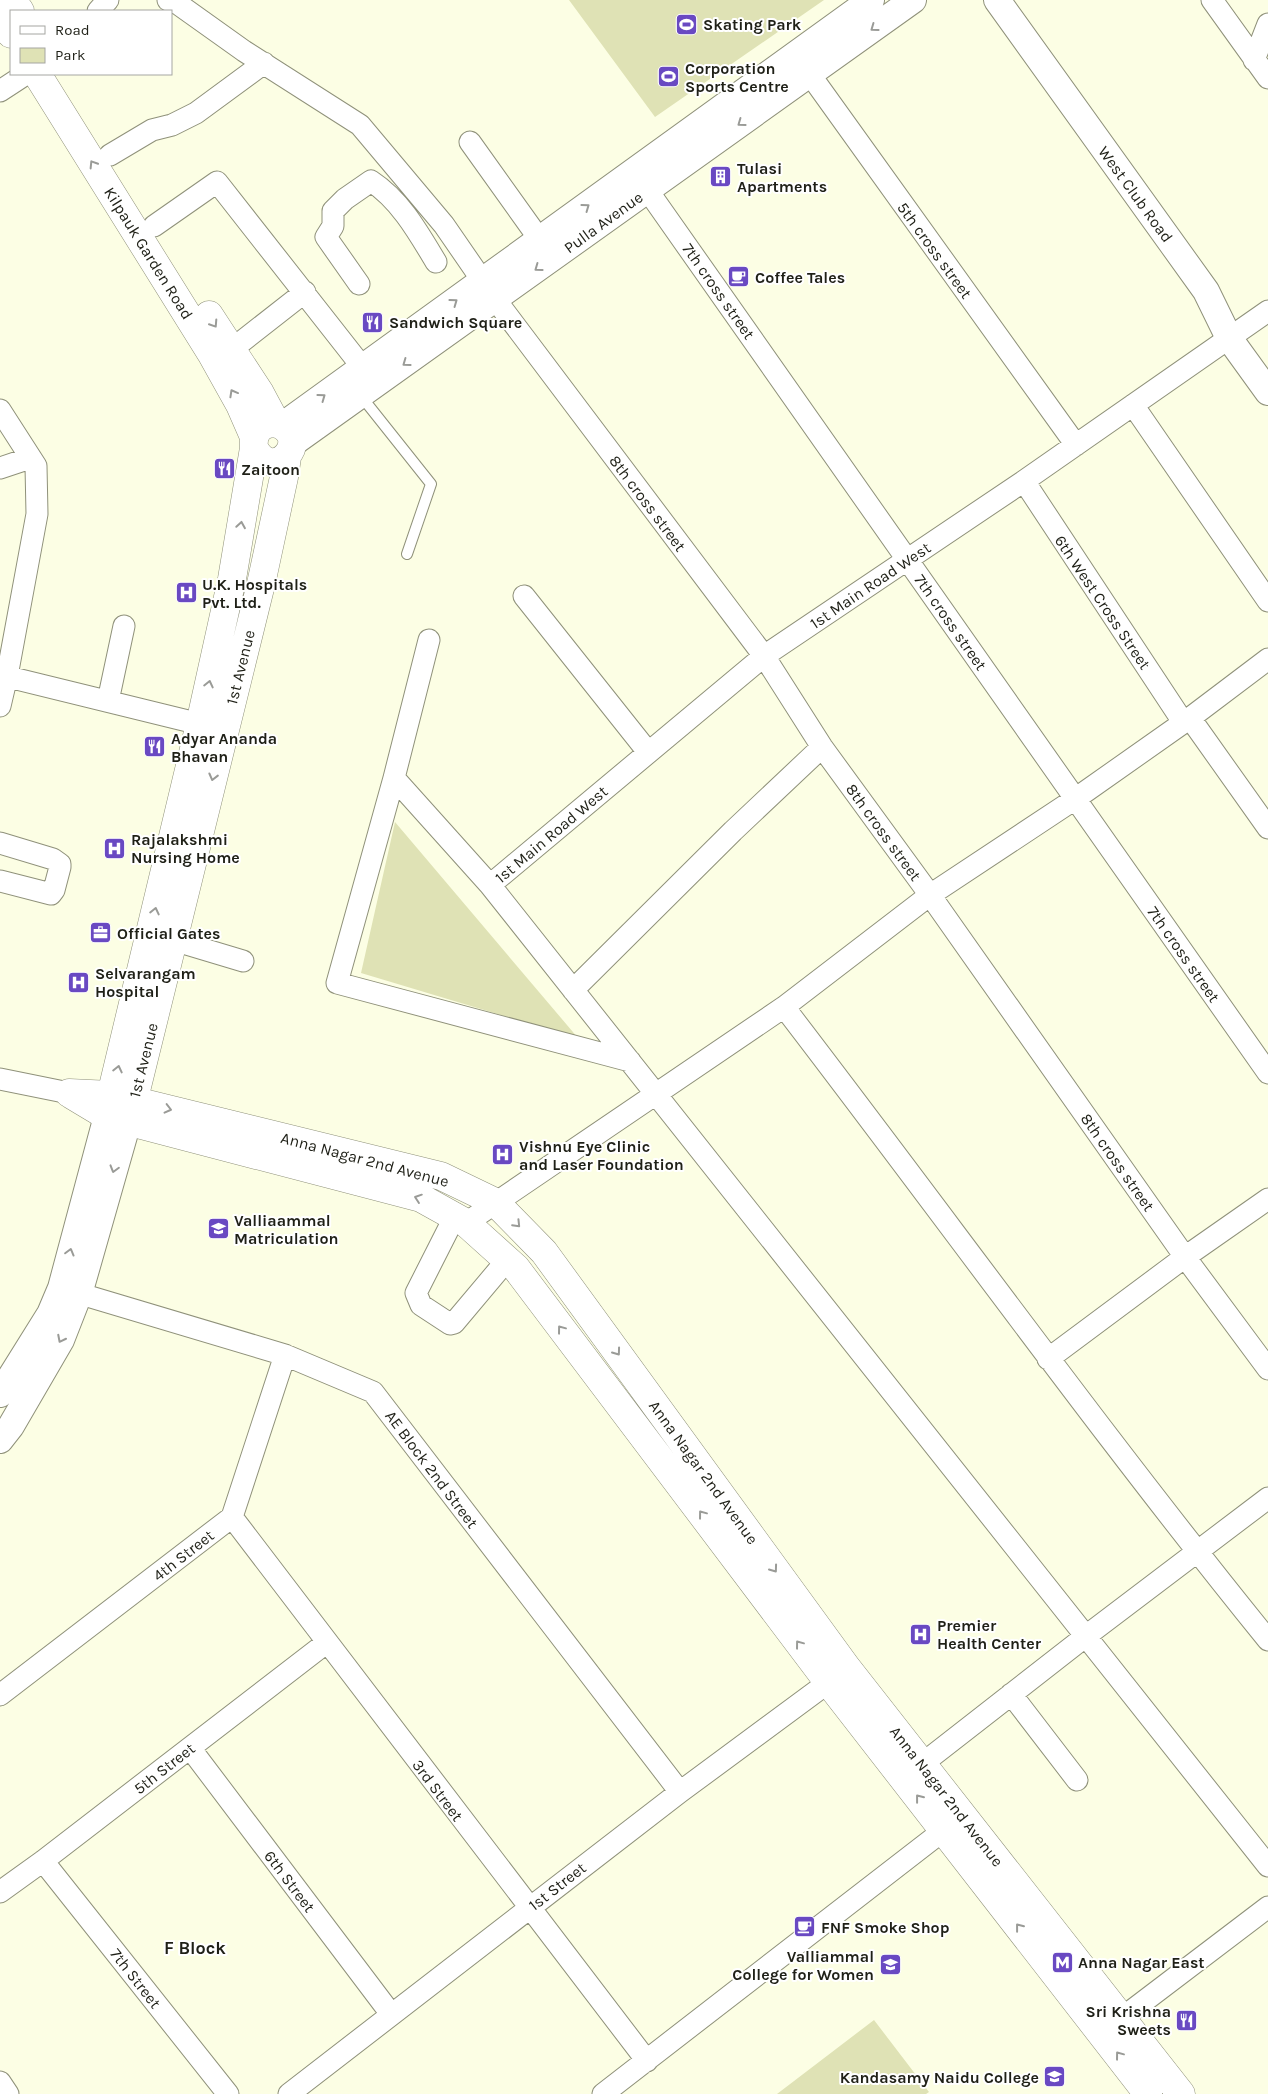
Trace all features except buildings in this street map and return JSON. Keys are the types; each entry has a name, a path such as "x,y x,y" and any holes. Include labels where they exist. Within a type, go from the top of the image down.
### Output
{"main road":[{"path":"0,16 10,32"},
{"name":"Kilpauk Garden Road","path":"38,75 211,354 240,405 274,439"},
{"name":"Kilpauk Garden Road","path":"61,75 232,350 274,439"},
{"name":"1st Avenue","path":"120,1109 232,579 274,439"},
{"name":"1st Avenue","path":"120,1109 173,940 261,584 284,477 274,439"},
{"name":"Anna Nagar 2nd Avenue","path":"69,1093 421,1198 461,1220 516,1268 838,1676 922,1764 1181,2094"},
{"name":"Anna Nagar 2nd Avenue","path":"120,1109 441,1176 495,1202 544,1252 944,1830 1148,2094"}],"street":[{"path":"99,10 108,0"},
{"name":"8th cross street","path":"168,0 178,4 264,63 360,125 444,225 489,290 764,656 822,747 930,896 1185,1257 1268,1369"},
{"name":"Pulla Avenue","path":"802,64 871,0"},
{"name":"Pulla Avenue","path":"274,439 361,395 489,290 802,64 913,0"},
{"name":"West Club Road","path":"997,0 1206,291 1229,338 1268,392"},
{"path":"1212,0 1268,78"},
{"path":"1254,60 1268,24"},
{"path":"110,155 152,130 172,126 196,113 264,63"},
{"name":"5th cross street","path":"802,64 1076,445"},
{"path":"0,91 24,75"},
{"path":"470,142 540,240"},
{"path":"382,188 397,170"},
{"path":"359,284 326,237 333,226 333,211 345,199 371,181 382,188 409,219 430,253 444,225"},
{"name":"Pulla Avenue","path":"274,439 363,368 489,290 540,240 641,181"},
{"name":"7th cross street","path":"641,181 1268,1072"},
{"path":"154,226 216,182 305,292 363,368"},
{"path":"232,350 305,292"},
{"name":"1st Main Road West","path":"490,885 764,656 1024,481 1268,311"},
{"path":"1133,405 1268,601"},
{"path":"0,410 36,466 37,514 4,676 0,706"},
{"path":"0,468 30,458"},
{"name":"6th West Cross Street","path":"1024,481 1187,720 1268,828"},
{"path":"524,596 648,752"},
{"path":"108,701 124,626"},
{"path":"429,640 394,778 337,983 630,1061"},
{"path":"507,1260 454,1323 450,1324 421,1305 416,1293 461,1220 495,1202 784,1007 930,896 1075,799 1187,720 1268,659"},
{"path":"4,676 200,724"},
{"path":"574,990 733,831 822,747"},
{"path":"394,778 490,885 1268,1866"},
{"path":"0,843 53,860 60,864 60,867 54,890 51,894 0,881"},
{"path":"173,940 243,961"},
{"path":"784,1007 1048,1359 1196,1552 1268,1640"},
{"path":"0,1079 69,1093"},
{"name":"1st Avenue","path":"0,1440 11,1426 62,1340 70,1291 120,1109"},
{"path":"1048,1359 1185,1257 1268,1199"},
{"name":"1st Avenue","path":"0,1394 50,1314 70,1291"},
{"name":"AE Block 2nd Street","path":"70,1291 285,1355 373,1392 680,1792"},
{"path":"232,1517 285,1355"},
{"path":"922,1764 1086,1636 1268,1498"},
{"name":"3rd Street","path":"232,1517 326,1643 646,2060"},
{"name":"4th Street","path":"0,1695 232,1517"},
{"name":"5th Street","path":"0,1892 326,1643"},
{"name":"1st Street","path":"289,2094 680,1792 838,1676"},
{"path":"1011,1694 1077,1780"},
{"name":"6th Street","path":"190,1748 391,2014"},
{"path":"603,2094 944,1830"},
{"name":"7th Street","path":"43,1861 228,2094"},
{"path":"1122,2018 1268,1907"},
{"path":"0,2082 8,2094"}],"lane":[{"path":"361,395 431,484 407,554"}],"green space":[{"name":"Corporation Sports Centre","path":"569,0 824,0 655,117"},
{"path":"395,822 578,1038 361,973"},
{"path":"874,2020 929,2092 926,2094 777,2094"}],"place":[{"name":"Skating Park","path":"687,24"},
{"name":"Corporation Sports Centre","path":"669,77"},
{"name":"Tulasi Apartments","path":"721,177"},
{"name":"Coffee Tales","path":"739,277"},
{"name":"Sandwich Square","path":"373,322"},
{"name":"Zaitoon","path":"225,469"},
{"name":"U.K. Hospitals Pvt. Ltd.","path":"186,593"},
{"name":"Adyar Ananda Bhavan","path":"155,747"},
{"name":"Rajalakshmi Nursing Home","path":"115,848"},
{"name":"Official Gates","path":"101,933"},
{"name":"Selvarangam Hospital","path":"79,982"},
{"name":"Vishnu Eye Clinic and Laser Foundation","path":"503,1155"},
{"name":"Valliaammal Matriculation","path":"218,1229"},
{"name":"Premier Health Center","path":"921,1634"},
{"name":"FNF Smoke Shop","path":"805,1927"},
{"name":"Anna Nagar East","path":"1062,1962"},
{"name":"Valliammal College for Women","path":"890,1965"},
{"name":"Sri Krishna Sweets","path":"1187,2020"},
{"name":"Kandasamy Naidu College","path":"1055,2077"}],"district":[{"name":"F Block","path":"195,1948"}]}
